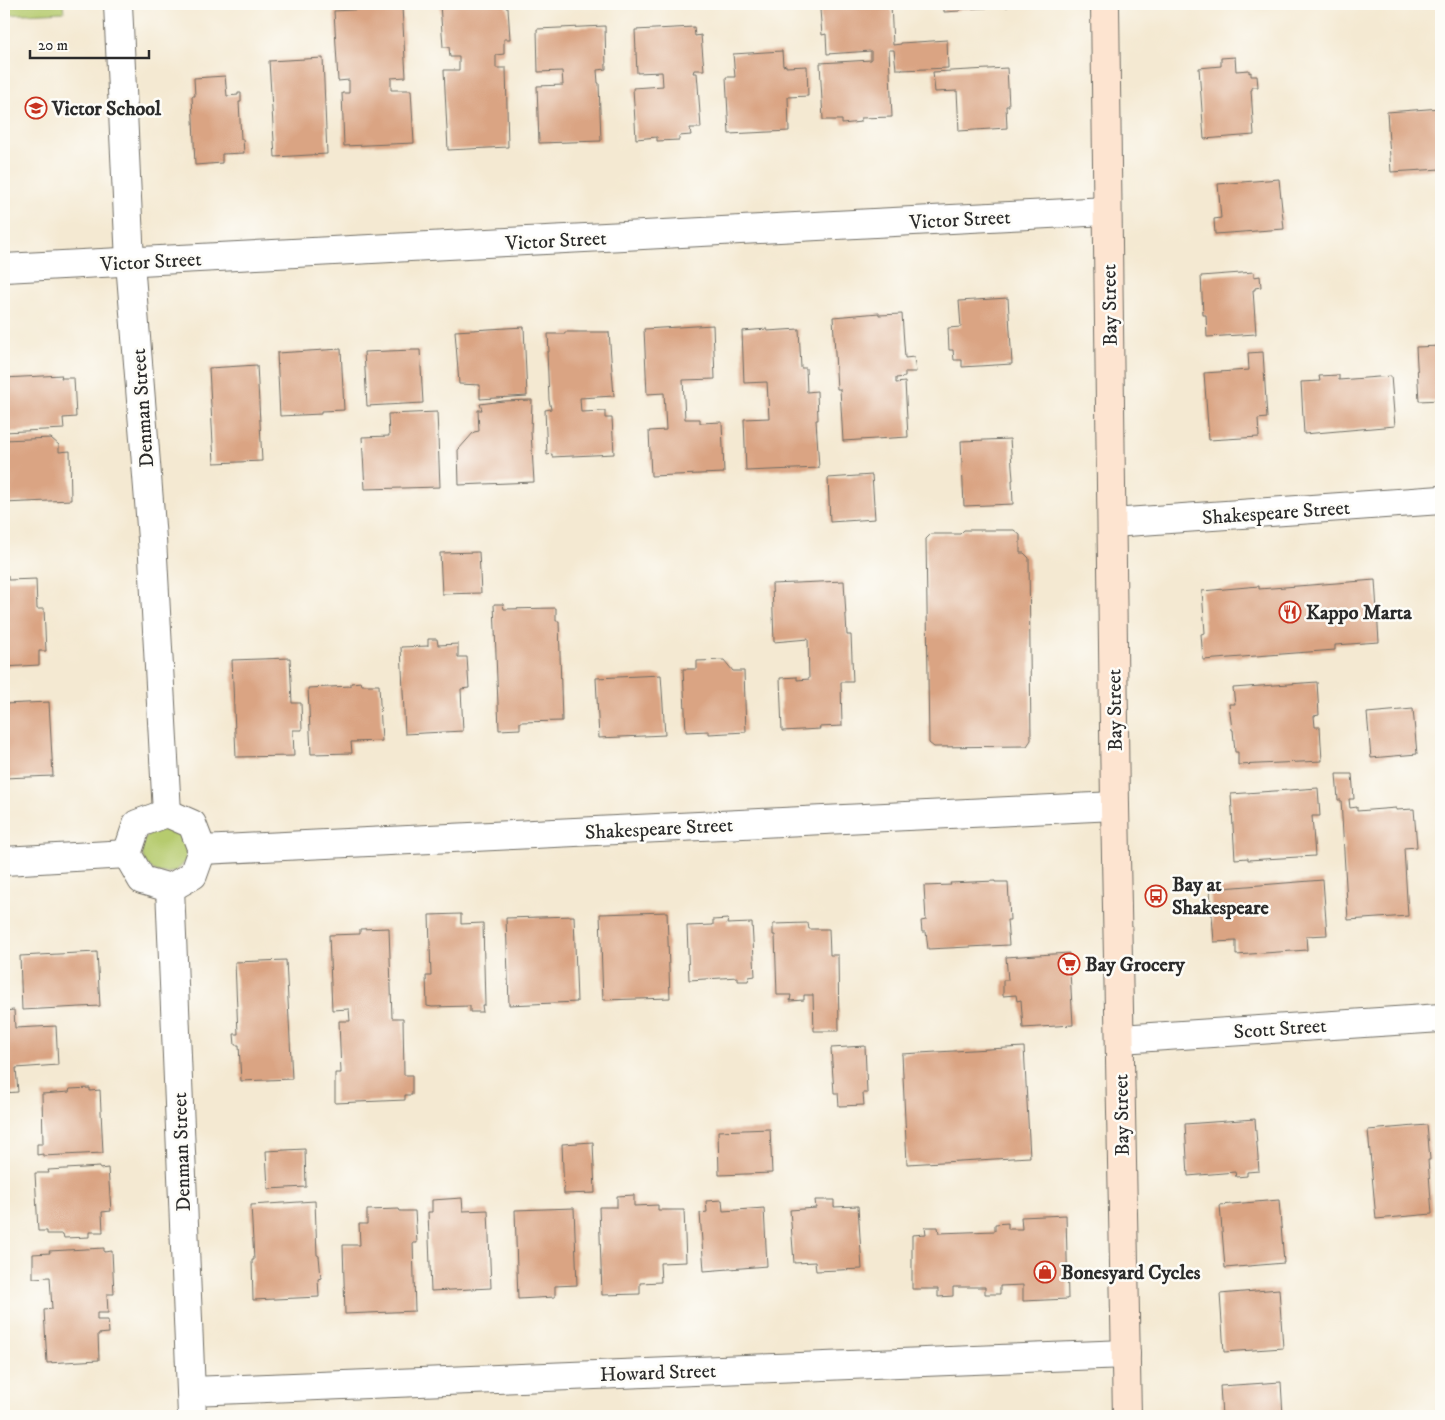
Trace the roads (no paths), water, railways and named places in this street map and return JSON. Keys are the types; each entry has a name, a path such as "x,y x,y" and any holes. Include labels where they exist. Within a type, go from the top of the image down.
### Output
{"main road":[{"name":"Bay Street","path":"1105,4 1115,806 1127,1416"}],"street":[{"name":"Denman Street","path":"118,4 130,262 152,539 167,813"},
{"name":"Victor Street","path":"4,268 1108,212"},
{"name":"Shakespeare Street","path":"1112,523 1441,500"},
{"name":"Shakespeare Street","path":"202,850 1115,806"},
{"path":"167,813 192,824 202,850 193,875 170,888 142,880 127,854 137,824 167,813"},
{"path":"4,861 127,854"},
{"name":"Denman Street","path":"170,888 191,1404"},
{"name":"Scott Street","path":"1120,1039 1441,1018"},
{"name":"Howard Street","path":"191,1404 1126,1354"}],"place":[{"name":"Victor School","path":"36,108"},
{"name":"Kappo Marta","path":"1290,612"},
{"name":"Bay at Shakespeare","path":"1156,896"},
{"name":"Bay Grocery","path":"1069,964"},
{"name":"Bonesyard Cycles","path":"1045,1272"}]}
